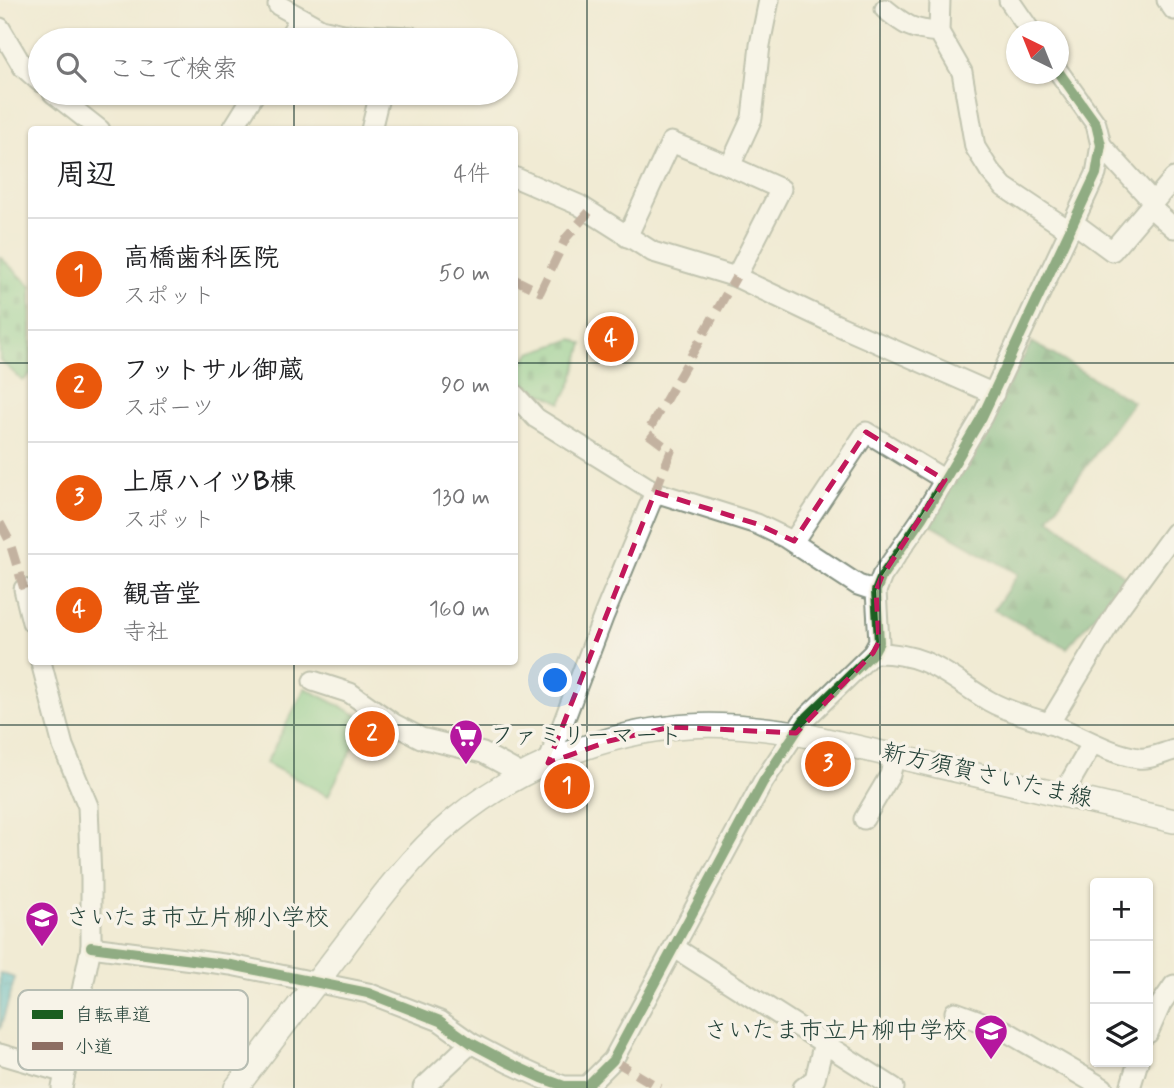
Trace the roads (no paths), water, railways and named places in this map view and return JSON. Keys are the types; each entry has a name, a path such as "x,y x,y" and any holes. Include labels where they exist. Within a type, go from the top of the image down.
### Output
{"main road":[{"name":"新方須賀さいたま線","path":"236,1088 379,900 427,845 476,803 523,775 609,741 671,727 739,727 796,733 1174,821"}],"street":[{"path":"730,166 752,118 760,45 769,0"},
{"path":"940,0 939,32 962,72 975,147 1004,187 1112,251 1174,178"},
{"path":"1009,0 1023,21"},
{"path":"1167,0 1174,10"},
{"path":"278,5 319,28"},
{"path":"885,9 906,27 918,31 939,32"},
{"path":"294,28 300,18"},
{"path":"0,28 28,71"},
{"path":"91,947 231,965 368,993 440,1021 471,1043 553,1082 564,1086 587,1086 613,1060 762,782 804,720 873,653 879,642 876,591 882,576 945,480 994,394 1096,174 1101,145 1096,124 1068,84"},
{"path":"69,105 95,126"},
{"path":"234,126 248,105"},
{"path":"372,126 377,105"},
{"path":"627,237 671,142 781,189 736,277"},
{"path":"1101,145 1174,228"},
{"path":"518,179 579,205 653,252 736,277 994,394"},
{"path":"518,398 536,418 655,492 757,524 793,542 858,585 876,591"},
{"path":"793,542 866,432 945,480"},
{"path":"548,763 604,615 655,492"},
{"path":"1049,724 1117,611 1174,533"},
{"path":"24,589 28,606"},
{"path":"873,653 896,652 923,659 990,702 1049,724 1091,744 1141,759 1174,750"},
{"path":"42,665 64,746 88,806 92,879 91,947 82,990"},
{"path":"313,681 351,693 394,724 421,738 483,753 523,775"},
{"path":"1063,794 1091,744"},
{"path":"864,819 890,775 895,755"},
{"path":"675,947 894,1088"},
{"path":"1153,1022 1174,985"},
{"path":"955,1012 1004,1030 1103,1088"},
{"path":"803,1088 815,1079 824,1042"},
{"path":"423,1088 471,1043"},
{"path":"0,1054 18,1061"},
{"path":"1130,1088 1136,1067"},
{"path":"39,1070 64,1080"}],"water":[{"path":"0,973 15,978 0,1030"}],"place":[{"name":"観音堂","path":"611,339"},
{"name":"フットサル御蔵","path":"372,734"},
{"name":"上原ハイツB棟","path":"828,764"},
{"name":"ファミリーマート","path":"466,766"},
{"name":"高橋歯科医院","path":"567,786"},
{"name":"さいたま市立片柳小学校","path":"42,948"},
{"name":"さいたま市立片柳中学校","path":"991,1061"}]}
